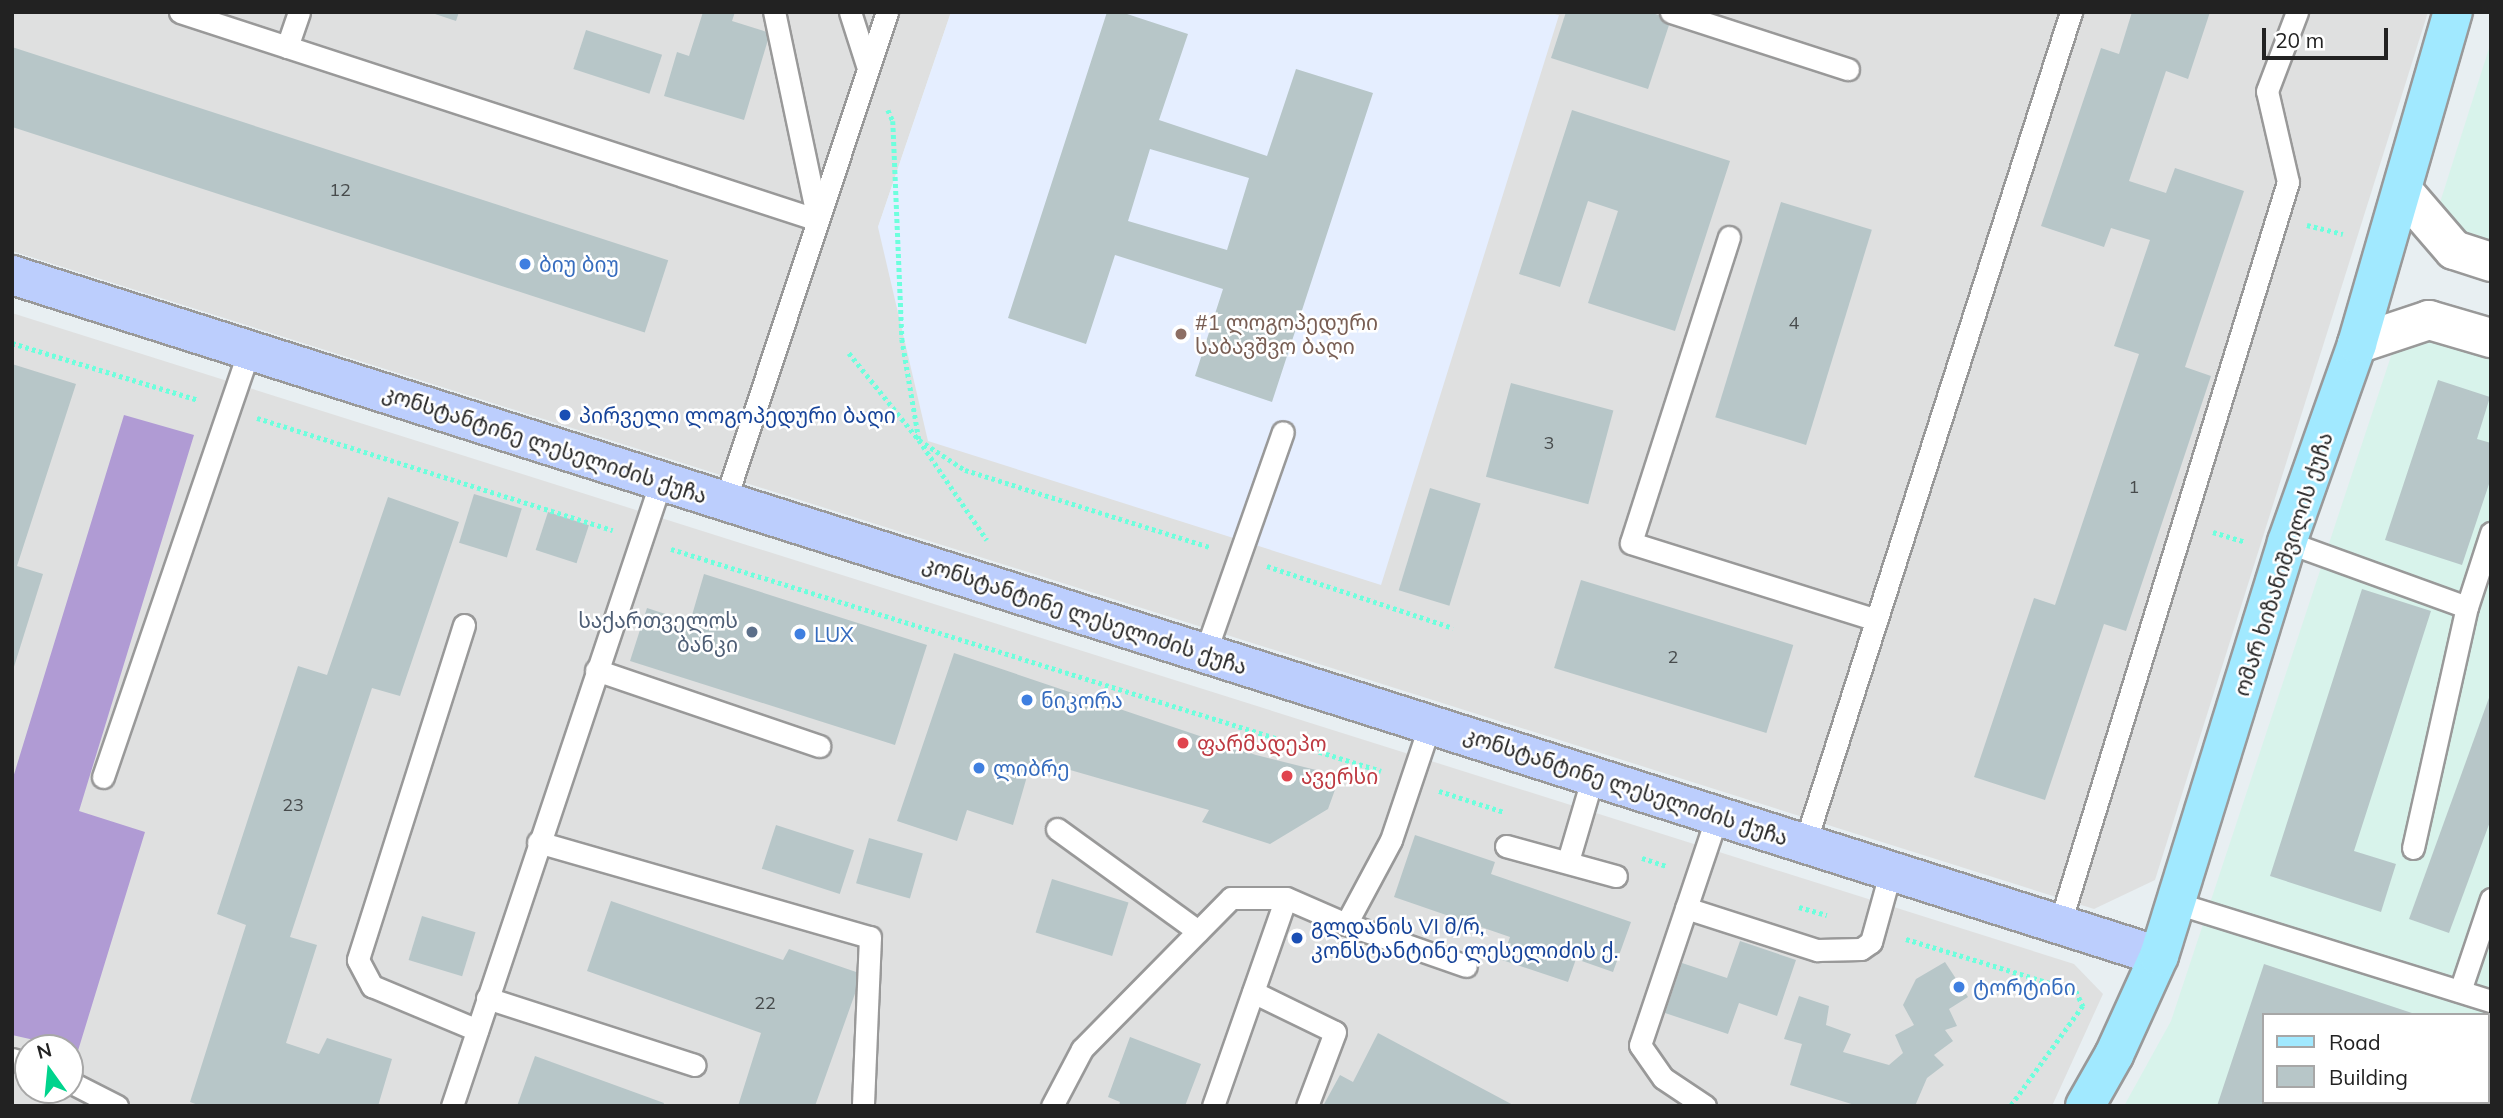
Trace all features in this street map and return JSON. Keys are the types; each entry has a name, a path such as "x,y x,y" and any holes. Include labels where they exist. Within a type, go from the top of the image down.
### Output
{"main road":[{"name":"ომარ ხიზანიშვილის ქუჩა","path":"2085,1106 2115,1055 2159,956 2287,542 2357,344 2454,12"}],"street":[{"path":"2403,191 2454,250 2491,262"},
{"name":"კონსტანტინე ლესელიძის ქუჩა","path":"12,275 2159,956"},
{"path":"2357,344 2429,320 2491,338"}],"lane":[{"path":"180,12 818,220"},
{"path":"287,47 299,12"},
{"path":"774,12 818,220"},
{"path":"850,12 868,68"},
{"path":"725,501 887,12"},
{"path":"1671,12 1848,69"},
{"path":"1805,843 2071,12"},
{"path":"2060,923 2288,182 2267,90 2297,12"},
{"path":"1729,237 1631,542 1876,620"},
{"path":"103,777 249,350"},
{"path":"1205,653 1283,432"},
{"path":"452,1106 660,481"},
{"path":"2413,848 2467,607 2491,533"},
{"path":"2287,542 2467,607"},
{"path":"464,625 358,960 372,986 477,1030"},
{"path":"596,670 819,746"},
{"path":"1346,924 1391,840 1430,724"},
{"path":"1568,861 1593,776"},
{"path":"1706,1106 1663,1078 1640,1045 1717,816"},
{"path":"1057,829 1198,932"},
{"path":"538,842 870,937 863,1106"},
{"path":"1506,846 1616,876"},
{"path":"1686,908 1817,950 1861,949 1871,942 1891,870"},
{"path":"1052,1106 1082,1049 1231,898 1286,898 1346,924 1466,966"},
{"path":"1213,1106 1286,898"},
{"path":"2460,991 2491,899"},
{"path":"2176,903 2491,1001"},
{"path":"1253,992 1335,1032 1307,1106"},
{"path":"487,998 694,1065"},
{"path":"84,1089 117,1106"}],"path":[{"path":"868,68 893,121 902,339 919,440 965,470 1239,556 1453,628"},
{"path":"12,343 1512,815"},
{"path":"849,353 919,440 987,540"},
{"path":"1636,856 1696,876"},
{"path":"1786,903 2076,991 2082,1006 2011,1106"}],"shaded area":[{"path":"12,12 951,12 878,227 1558,15 1549,12 2428,12 2155,880 2094,909 12,251"},
{"name":"#1 ლოგოპედური საბავშვო ბაღი","path":"951,12 1559,15 1381,585 928,441 878,227"},
{"path":"2491,42 2491,253 2455,241 2437,212"},
{"path":"12,313 2074,964 2103,994 2052,1106 12,1106"},
{"path":"2438,337 2491,354 2491,1106 2124,1106 2171,1021 2393,350"},
{"path":"124,415 194,435 79,811 145,832 83,1034 12,1035 12,781"}],"building":[{"path":"429,12 459,12 456,21"},
{"path":"703,12 735,12 732,21 770,33 744,120 664,96 677,52 689,56"},
{"path":"1107,12 1121,12 1188,34 1159,120 1267,156 1296,69 1373,93 1272,402 1195,376 1223,289 1115,255 1086,344 1008,318","holes":["1150,149 1249,178 1227,250 1128,221"]},
{"path":"1566,12 1649,12 1671,19 1648,89 1551,58"},
{"path":"2132,12 2210,12 2188,79 2166,71 2129,181 2166,193 2175,168 2244,191 2185,367 2211,376 2126,631 2104,624 2045,800 1974,777 2034,598 2055,605 2139,354 2114,346 2150,240 2111,228 2104,247 2041,226 2101,48 2119,54"},
{"path":"586,30 662,55 649,94 573,69"},
{"path":"12,47 668,260 645,333 12,127"},
{"path":"1572,110 1730,161 1675,331 1588,303 1618,211 1588,201 1560,287 1519,274"},
{"path":"1781,202 1872,230 1806,445 1715,417"},
{"path":"12,364 76,384 17,566 43,574 13,670"},
{"path":"2438,380 2490,397 2477,439 2491,443 2491,478 2462,565 2385,540"},
{"path":"1511,383 1613,410 1588,504 1486,477"},
{"path":"1430,488 1481,503 1449,606 1399,590"},
{"path":"474,494 522,509 507,557 459,543"},
{"path":"388,497 459,522 400,696 372,688 290,937 317,945 286,1043 319,1054 327,1038 392,1059 378,1106 201,1106 190,1102 246,925 217,914 298,666 327,675"},
{"path":"548,512 589,525 577,563 536,550"},
{"path":"704,574 927,645 895,745 630,661 647,608 690,622"},
{"path":"1581,580 1793,645 1766,733 1554,668"},
{"path":"2362,589 2431,611 2354,851 2396,864 2381,912 2270,876"},
{"path":"954,653 1256,755 1340,776 1328,809 1270,844 1202,822 1209,810 1032,759 1013,825 967,810 957,841 897,821"},
{"path":"2490,695 2491,819 2449,933 2409,919"},
{"path":"776,825 854,850 840,894 762,869"},
{"path":"1415,835 1495,862 1491,874 1631,922 1613,972 1576,959 1568,982 1502,960 1510,937 1394,897"},
{"path":"869,838 923,853 910,899 856,883"},
{"path":"1052,879 1129,902 1112,956 1036,933"},
{"path":"611,901 783,960 789,949 862,974 815,1106 738,1106 761,1033 587,971"},
{"path":"422,916 476,932 462,976 409,960"},
{"path":"1740,941 1796,960 1777,1016 1739,1003 1728,1034 1665,1013 1682,963 1727,978"},
{"path":"1945,962 1968,997 1949,1009 1957,1026 1945,1030 1953,1041 1934,1055 1944,1065 1927,1078 1915,1106 1858,1106 1790,1085 1802,1044 1784,1039 1799,996 1829,1006 1826,1025 1851,1034 1843,1052 1889,1065 1903,1053 1895,1035 1914,1025 1903,1005 1916,979"},
{"path":"2264,964 2412,1013 2262,1013 2262,1104 2489,1104 2489,1072 2491,1106 2217,1106"},
{"path":"1378,1033 1515,1106 1323,1106 1340,1075 1353,1082"},
{"path":"1130,1037 1201,1064 1185,1106 1119,1106 1120,1102 1108,1097"},
{"path":"535,1056 664,1103 663,1106 517,1106"}],"place":[{"name":"ბიუ ბიუ","path":"525,264"},
{"name":"#1 ლოგოპედური საბავშვო ბაღი","path":"1181,334"},
{"name":"პირველი ლოგოპედური ბაღი","path":"565,415"},
{"name":"საქართველოს ბანკი","path":"752,632"},
{"name":"LUX","path":"800,634"},
{"name":"ნიკორა","path":"1027,700"},
{"name":"ფარმადეპო","path":"1183,743"},
{"name":"ლიბრე","path":"979,768"},
{"name":"ავერსი","path":"1287,776"},
{"name":"გლდანის VI მ/რ, კონსტანტინე ლესელიძის ქ.","path":"1297,938"},
{"name":"ტორტინი","path":"1959,987"}]}
